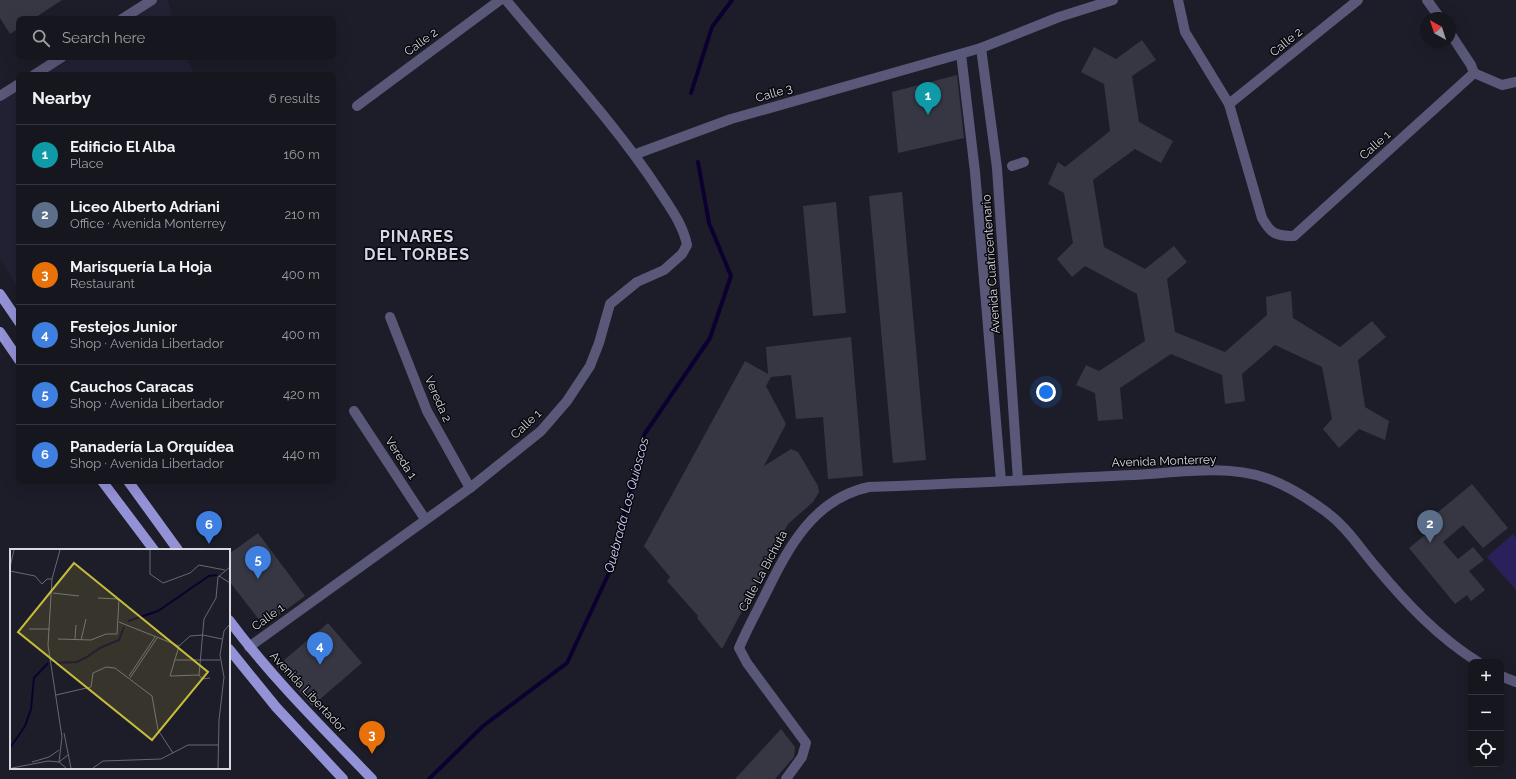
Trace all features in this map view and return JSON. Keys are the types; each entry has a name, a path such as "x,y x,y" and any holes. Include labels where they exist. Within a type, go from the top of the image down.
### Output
{"main road":[{"path":"0,294 16,318"},
{"path":"0,332 16,356"},
{"path":"104,484 153,549"},
{"path":"130,484 177,549"},
{"name":"Avenida Libertador","path":"230,621 249,647 291,696 372,779"},
{"path":"230,650 276,707 343,779"}],"street":[{"path":"127,16 152,0"},
{"name":"Calle 2","path":"357,106 500,0"},
{"path":"506,0 636,154"},
{"name":"Calle 3","path":"636,154 731,119 981,48 1059,17 1112,0"},
{"path":"1178,0 1185,32 1229,104"},
{"name":"Calle 2","path":"1229,104 1358,0"},
{"path":"1427,0 1436,12"},
{"path":"1456,42 1471,65 1474,73 1502,85 1516,82"},
{"name":"Avenida Cuatricentenario","path":"981,48 997,168 1018,480"},
{"name":"Avenida Cuatricentenario","path":"961,54 975,172 1001,481"},
{"path":"39,72 57,60"},
{"name":"Calle 1","path":"1229,104 1262,218 1269,229 1279,236 1294,236 1474,73"},
{"path":"0,96 16,86"},
{"name":"Calle 1","path":"249,647 470,488 541,431 567,401 590,366 599,343 610,304 637,282 664,270 682,254 687,245 686,236 678,219 636,154"},
{"path":"1012,166 1024,162"},
{"name":"Vereda 2","path":"390,317 427,411 470,488"},
{"name":"Vereda 1","path":"354,411 425,519"},
{"name":"Avenida Monterrey","path":"1018,480 1135,475 1193,470 1246,474 1265,478 1306,497 1350,532 1368,558 1408,604 1453,646 1473,659"},
{"name":"Calle La Bichuta","path":"786,779 802,757 806,743 747,663 739,648 783,558 798,534 818,514 858,489 869,487 1018,480"},
{"path":"1504,677 1516,682"}],"shaded area":[{"path":"156,0 168,0 172,16 131,16"},
{"path":"60,60 187,60 193,72 41,72"},
{"path":"16,88 16,285 0,258 0,97"},
{"path":"1513,534 1516,538 1516,590 1487,557"}],"building":[{"path":"0,0 62,0 38,16 16,16 16,30 10,34 0,18"},
{"path":"1142,40 1156,60 1132,76 1139,122 1173,141 1161,163 1135,149 1093,180 1104,247 1145,269 1174,246 1187,262 1167,279 1175,332 1225,352 1267,315 1266,297 1291,291 1293,318 1340,347 1372,321 1386,337 1358,360 1365,407 1389,421 1385,440 1359,429 1339,448 1323,429 1332,419 1322,367 1275,345 1242,374 1245,401 1225,404 1222,375 1171,354 1120,388 1123,419 1098,421 1095,393 1076,385 1086,365 1099,371 1145,341 1137,294 1085,266 1072,277 1057,259 1073,243 1064,193 1048,184 1058,162 1065,167 1110,131 1104,84 1081,72 1094,47 1116,59"},
{"path":"957,75 964,138 898,153 892,92"},
{"path":"902,192 926,460 893,463 869,196"},
{"path":"836,202 846,313 813,316 803,206"},
{"path":"851,337 863,476 828,479 823,417 796,419 791,375 771,377 766,386 786,424 764,466 791,449 798,452 818,486 819,492 813,502 788,524 722,649 697,618 698,616 667,581 670,577 644,546 745,361 768,374 766,347"},
{"path":"1472,484 1508,528 1483,548 1463,525 1443,542 1458,559 1473,547 1484,560 1469,571 1485,590 1471,601 1467,595 1455,604 1409,548 1425,535 1419,528"},
{"path":"258,533 305,596 264,626 230,582 230,553"},
{"path":"328,623 362,663 312,706 277,666"},
{"path":"781,729 795,747 794,757 775,779 735,779"}],"waterway":[{"name":"Quebrada Los Quioscos","path":"691,93 712,27 732,0"},
{"name":"Quebrada Los Quioscos","path":"429,779 483,726 567,663 609,573 644,435 710,338 731,276 709,223 698,162"}],"place":[{"name":"Edificio El Alba","path":"928,115"},
{"name":"Liceo Alberto Adriani","path":"1430,543"},
{"name":"Panadería La Orquídea","path":"209,544"},
{"name":"Cauchos Caracas","path":"258,579"},
{"name":"Festejos Junior","path":"320,665"},
{"name":"Marisquería La Hoja","path":"372,754"}],"district":[{"name":"PINARES DEL TORBES","path":"417,245"}]}
